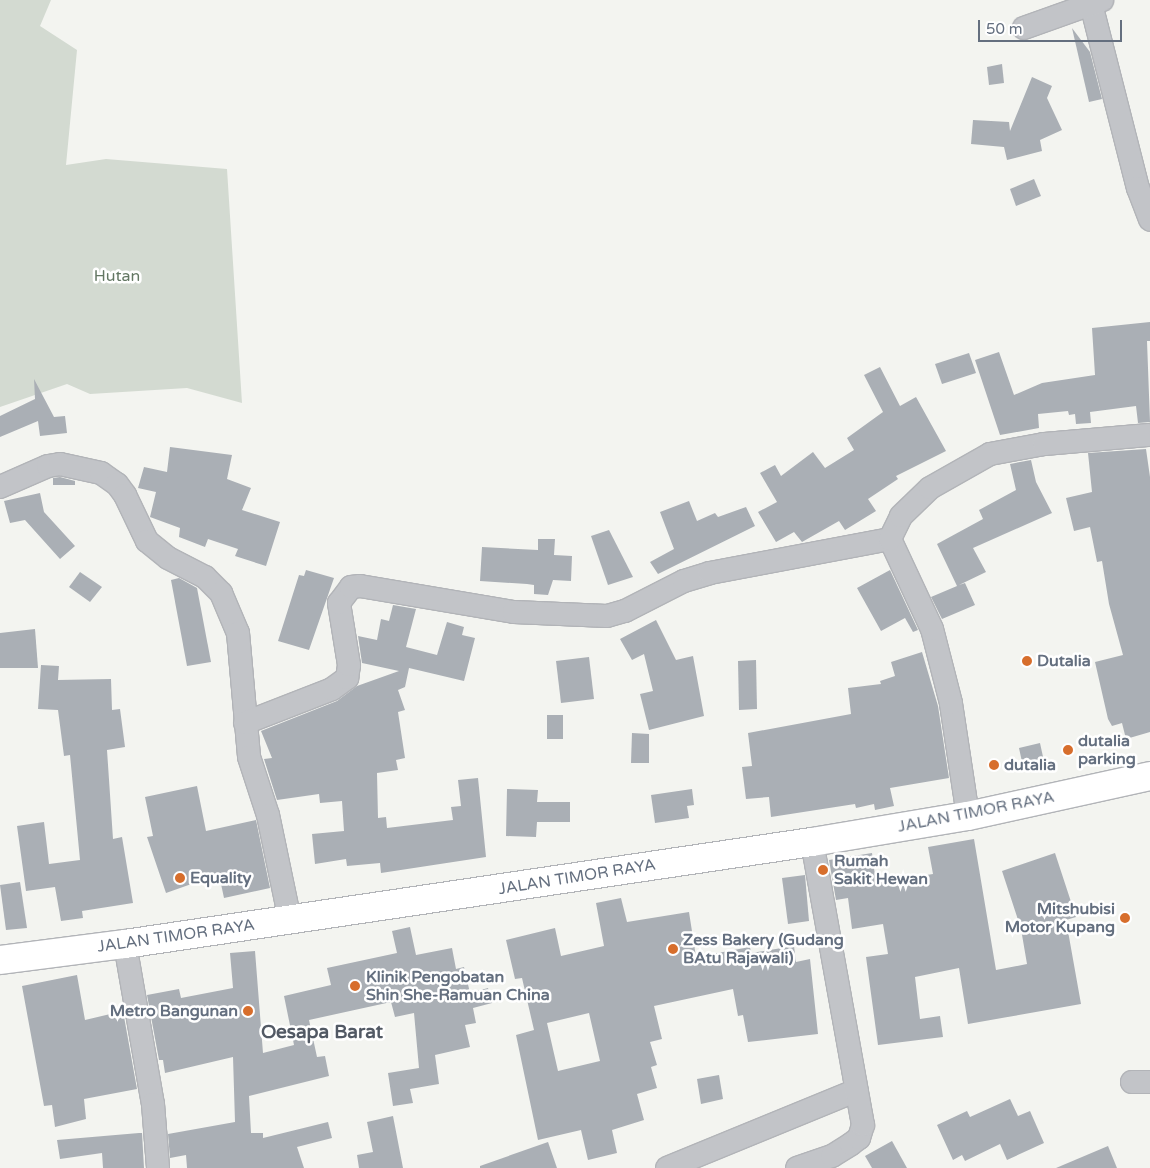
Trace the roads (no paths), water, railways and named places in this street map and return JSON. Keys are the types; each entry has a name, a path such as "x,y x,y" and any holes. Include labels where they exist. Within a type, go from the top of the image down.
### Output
{"highway":[{"name":"JALAN TIMOR RAYA","path":"0,960 125,944 812,842 968,816 1150,776"}],"street":[{"path":"1024,28 1095,2 1138,188 1150,220"},
{"path":"245,724 332,689 347,678 349,665 340,603 351,587 360,586 514,612 607,616 625,611 684,581 710,573 890,539 912,502 967,465 990,454 1044,444 1150,435"},
{"path":"0,487 48,466 60,464 101,473 117,484 147,541 168,558 205,578 226,602 238,632 249,757 268,816 290,920"},
{"path":"890,539 922,602 934,637 951,703 968,816"},
{"path":"797,1168 832,1156 859,1138 864,1125 812,842"},
{"path":"125,944 152,1104 158,1168"},
{"path":"667,1168 857,1090"}],"place":[{"name":"Dutalia","path":"1027,661"},
{"name":"dutalia parking","path":"1068,750"},
{"name":"dutalia","path":"994,765"},
{"name":"Rumah Sakit Hewan","path":"823,870"},
{"name":"Equality","path":"180,878"},
{"name":"Mitshubisi Motor Kupang","path":"1125,918"},
{"name":"Zess Bakery (Gudang BAtu Rajawali)","path":"673,949"},
{"name":"Klinik Pengobatan Shin She-Ramuan China","path":"355,986"},
{"name":"Metro Bangunan","path":"248,1011"}],"district":[{"name":"Oesapa Barat","path":"322,1033"}],"park label":[{"name":"Hutan","path":"117,276"}]}
